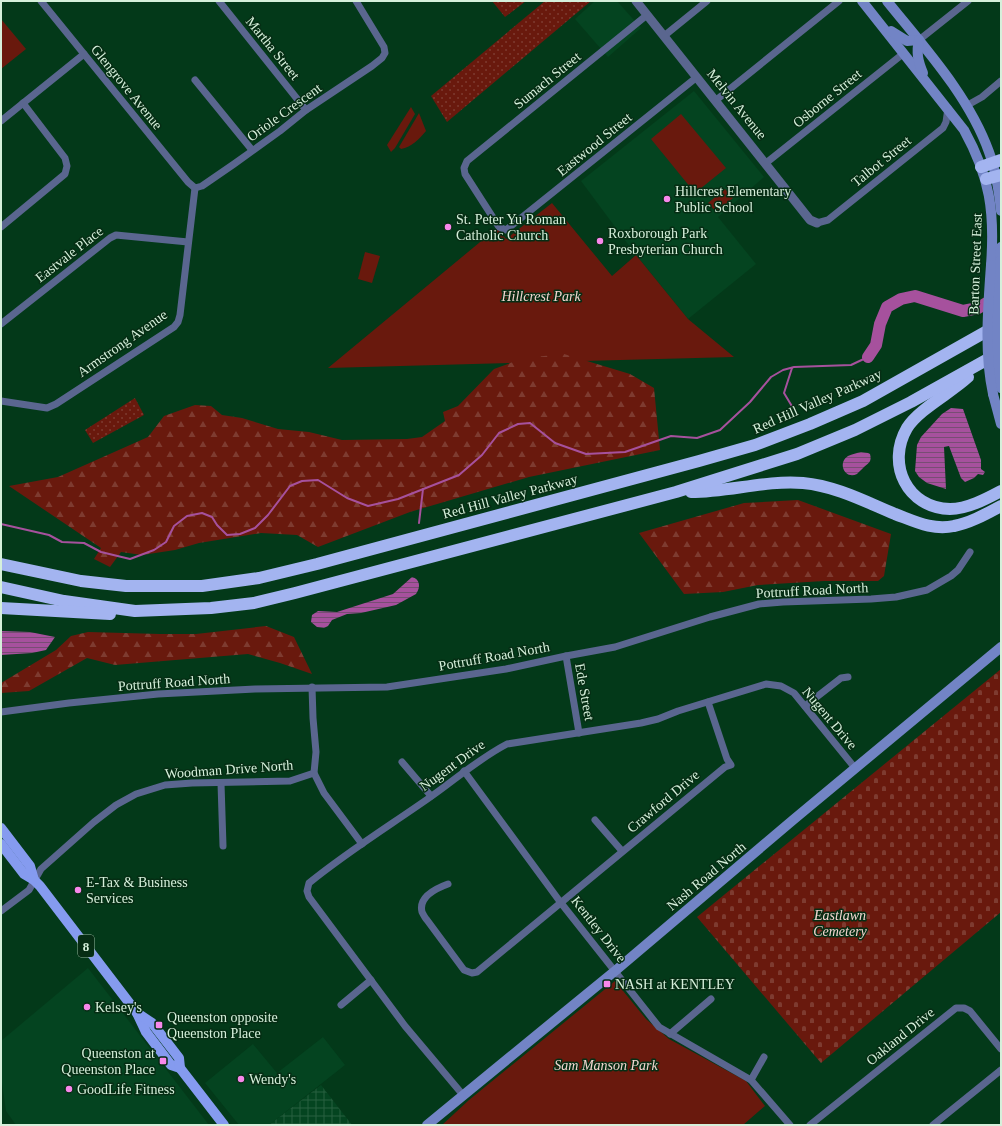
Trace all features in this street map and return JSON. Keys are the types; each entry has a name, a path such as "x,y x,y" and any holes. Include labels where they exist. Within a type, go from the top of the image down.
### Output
{"highway":[{"name":"Red Hill Valley Parkway","path":"1,560 7,565 81,580 126,586 202,586 259,578 317,564 755,445 810,424 863,401 1001,323"},
{"path":"1,608 104,615 135,611 212,608 254,603 302,591 676,492 742,472 811,448 855,430 911,402 1001,352"},
{"path":"983,363 967,379 911,422 901,441 898,457 899,467 901,476 908,488 916,496 927,504 941,508 961,508 1001,491"},
{"path":"676,492 707,492 771,483 796,483 820,486 861,500 921,525 942,528 966,523 1001,506"},
{"path":"1,587 64,601 135,611"}],"main road":[{"name":"Barton Street East","path":"862,1 930,88 948,108 964,130 974,148 991,163"},
{"name":"Barton Street East","path":"887,1 919,40 966,106 989,153 1001,212"},
{"path":"883,26 907,41 919,40 916,49 917,58 930,88"},
{"name":"Barton Street East","path":"994,177 991,210 995,263 987,325 987,350 998,390 1001,424"},
{"name":"Barton Street East","path":"995,263 1001,247"},
{"name":"Nash Road North","path":"427,1125 615,971 1001,647"},
{"name":"8","path":"1,828 30,866 34,880"},
{"name":"8","path":"1,844 24,874 34,880 137,1012 152,1023 179,1058 180,1068 224,1125"}],"street":[{"name":"Glengrove Avenue","path":"41,1 188,182 195,188"},
{"name":"Martha Street","path":"219,1 306,110"},
{"name":"Oriole Crescent","path":"195,188 202,186 306,110 382,58 385,53 384,47 356,1"},
{"name":"Melvin Avenue","path":"636,1 810,220 817,223"},
{"path":"664,36 707,1"},
{"path":"715,100 839,1"},
{"path":"919,40 968,1"},
{"name":"Sumach Street","path":"506,230 498,226 465,174 464,166 467,161 647,15"},
{"name":"Osborne Street","path":"766,164 904,53"},
{"path":"1,122 84,54"},
{"name":"Eastwood Street","path":"506,230 697,77"},
{"path":"195,80 252,150"},
{"path":"966,106 982,97 1001,81"},
{"path":"1,227 65,174 67,166 65,158 23,103"},
{"name":"Talbot Street","path":"817,223 828,220 943,128 946,122 948,108"},
{"name":"Armstrong Avenue","path":"1,401 47,408 56,404 174,327 178,322 180,315 195,188"},
{"name":"Eastvale Place","path":"1,324 110,238 116,235 188,242"},
{"name":"Pottruff Road North","path":"1,712 158,694 312,687 387,687 506,669 615,647 716,615 759,604 896,597 927,590 951,576 958,570 970,552"},
{"name":"Ede Street","path":"566,656 579,733"},
{"path":"805,706 841,678 848,677"},
{"name":"Nugent Drive","path":"463,1095 405,1026 309,897 307,891 309,883 464,771 490,753 507,744 652,720 766,684 781,686 794,693 855,768"},
{"path":"312,687 316,752 314,773 324,793 362,844"},
{"name":"Crawford Drive","path":"448,884 434,889 426,896 422,903 422,911 464,970 472,973 477,972 725,767 731,765 727,758 708,702"},
{"path":"402,762 431,796"},
{"name":"Kentley Drive","path":"464,771 561,903 659,1028 751,1080 790,1125"},
{"name":"Woodman Drive North","path":"1,911 29,890 41,869 94,822 116,805 136,794 164,785 290,781 314,773"},
{"path":"221,783 223,846"},
{"path":"595,820 622,851"},
{"path":"341,1005 371,980"},
{"path":"670,1034 711,999"},
{"name":"Oakland Drive","path":"810,1125 956,1008 964,1008 970,1011 1001,1049"},
{"path":"751,1080 764,1057"},
{"path":"933,1125 1001,1070"}],"shaded area":[{"path":"595,1 617,1 641,28 608,57 575,19"},
{"name":"Hillcrest Elementary Public School","path":"694,91 764,177 718,217 756,264 688,319 636,255 581,181"},
{"path":"951,408 963,409 981,460 981,469 985,472 983,475 978,474 974,478 965,482 961,478 949,446 944,447 946,489 927,483 919,477 915,471 917,445 921,437 942,414"},
{"path":"861,452 870,454 870,462 857,474 849,475 844,470 843,466 845,459 850,455"},
{"path":"412,577 418,581 418,591 416,594 396,605 361,613 347,614 332,620 328,626 324,628 317,627 311,622 312,615 318,611 337,612 393,594"},
{"path":"1,631 30,632 55,637 46,650 32,653 1,655"},
{"path":"88,968 209,1125 16,1125 6,1111 1,1076 1,1041"},
{"path":"323,1037 345,1065 269,1125 239,1125 205,1083 253,1044 277,1073"},
{"path":"321,1085 352,1125 269,1125"}],"green space":[{"path":"492,1 526,1 505,17"},
{"path":"545,1 591,1 447,122 431,96"},
{"path":"1,19 26,49 1,69"},
{"path":"411,107 415,114 395,148 391,152 387,145"},
{"path":"419,113 426,131 412,145 401,149 399,147"},
{"path":"681,114 726,168 695,193 651,139"},
{"path":"725,189 733,198 716,212 708,203"},
{"name":"Hillcrest Park","path":"552,203 612,276 636,255 688,319 734,357 328,368 497,228 506,239"},
{"path":"365,252 380,256 372,283 358,279"},
{"path":"564,354 630,374 654,388 660,450 529,477 410,512 318,547 297,535 261,533 199,543 175,550 142,555 121,552 110,567 94,559 101,548 9,486 58,477 148,437 164,416 195,405 211,406 222,415 242,418 278,429 309,432 342,440 407,439 422,437 445,421 443,412 458,406 494,369 524,358"},
{"path":"135,398 144,415 93,443 85,430"},
{"path":"798,500 891,534 884,576 878,581 824,581 758,585 723,592 684,594 639,533 744,503"},
{"path":"266,626 294,637 312,674 248,654 115,665 87,658 29,691 1,693 1,683 56,650 71,636 88,632 196,634"},
{"name":"Eastlawn Cemetery","path":"1001,669 1001,912 821,1063 697,917"},
{"name":"Sam Manson Park","path":"615,981 646,1019 669,1039 746,1081 765,1106 743,1125 442,1125 469,1100"}],"waterway":[{"path":"868,357 876,345 880,324 887,307 901,299 915,296 963,311 978,308 997,297"},
{"path":"1,524 49,535 62,542 84,543 101,552 130,559 154,550 166,542 174,526 187,516 202,513 212,517 217,525 227,535 240,534 255,528 268,515 290,486 302,481 318,480 347,498 368,506 398,499 459,475 482,455 499,433 518,424 530,423 555,443 586,454 625,452 671,436 697,438 720,430 750,402 771,377 783,370 794,367 851,365 868,357"},
{"path":"792,368 784,393 796,411"},
{"path":"419,523 423,489"}],"place":[{"name":"Hillcrest Elementary Public School","path":"667,199"},
{"name":"St. Peter Yu Roman Catholic Church","path":"448,227"},
{"name":"Roxborough Park Presbyterian Church","path":"600,241"},
{"name":"E-Tax & Business Services","path":"78,890"},
{"name":"NASH at KENTLEY","path":"607,984"},
{"name":"Kelsey's","path":"87,1007"},
{"name":"Queenston opposite Queenston Place","path":"159,1025"},
{"name":"Queenston at Queenston Place","path":"163,1061"},
{"name":"Wendy's","path":"241,1079"},
{"name":"GoodLife Fitness","path":"69,1089"}]}
